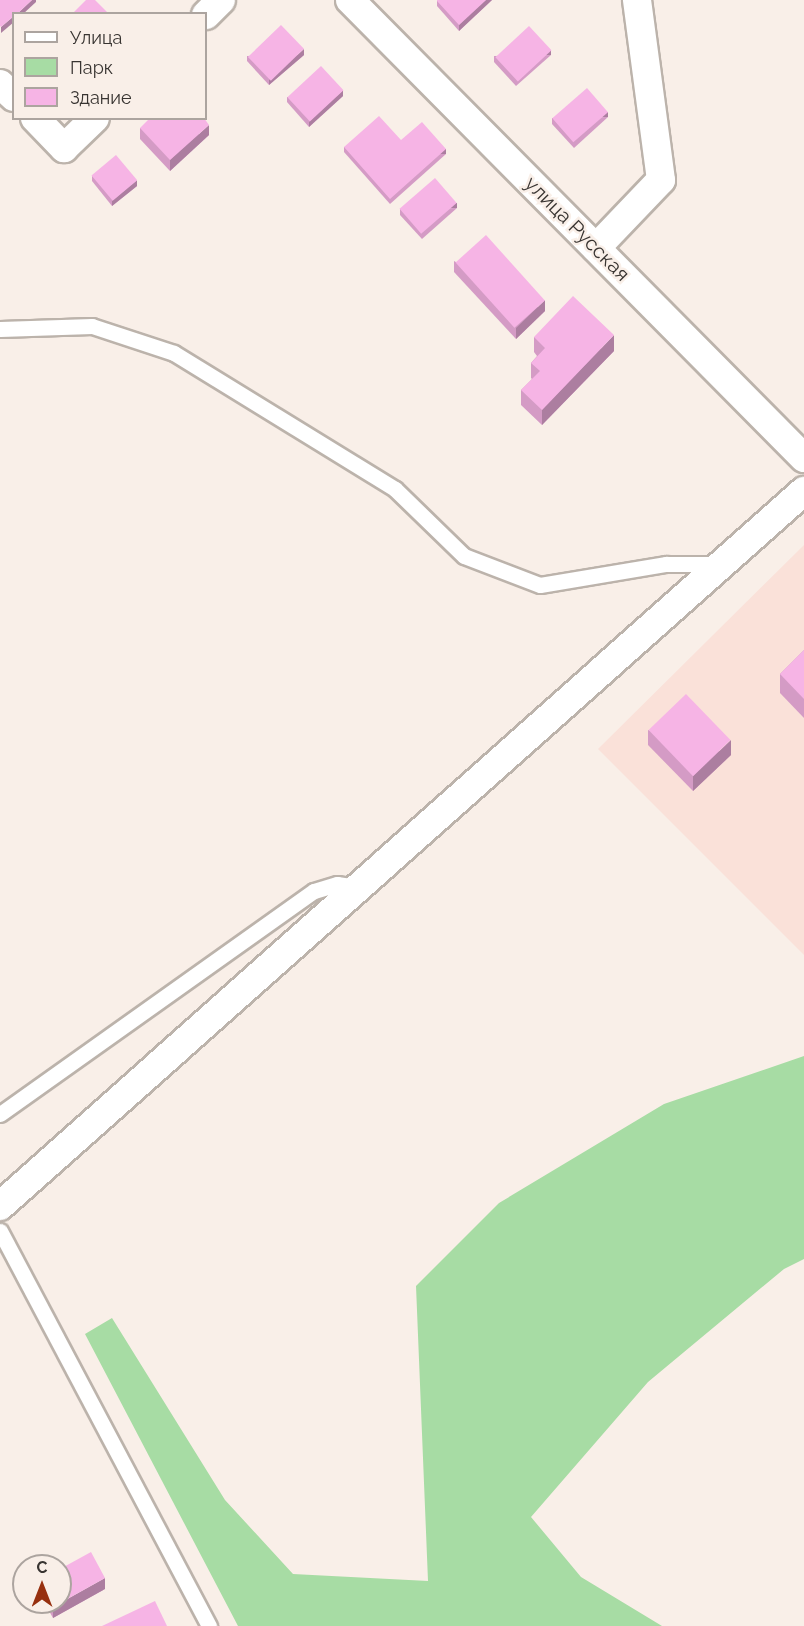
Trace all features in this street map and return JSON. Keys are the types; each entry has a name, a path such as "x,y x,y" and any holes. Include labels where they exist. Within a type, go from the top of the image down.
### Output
{"street":[{"path":"207,14 221,0"},
{"name":"улица Русская","path":"350,0 804,458"},
{"path":"596,248 661,180 637,0"},
{"path":"0,84 12,95"},
{"path":"37,120 64,148 93,120"},
{"path":"0,1206 804,491"}],"lane":[{"path":"0,329 92,326 174,353 395,489 464,556 540,585 666,564 723,564"},
{"path":"0,1114 315,891 337,884 359,887"},
{"path":"0,1231 209,1626"}],"shaded area":[{"path":"804,545 804,955 598,749"}],"green space":[{"path":"804,1056 804,1259 784,1269 648,1382 531,1517 581,1577 662,1626 238,1626 85,1334 112,1318 225,1500 293,1574 428,1581 416,1286 499,1203 664,1104"}],"building":[{"path":"0,0 32,0 19,12 12,12 12,18 0,26"},
{"path":"86,0 95,0 107,12 74,12"},
{"path":"437,0 486,0 459,25"},
{"path":"281,25 304,49 271,81 248,57"},
{"path":"529,26 552,50 518,82 495,57"},
{"path":"321,66 344,90 310,122 287,97"},
{"path":"587,88 608,112 573,142 552,118"},
{"path":"379,116 401,140 422,122 446,149 390,199 344,147"},
{"path":"148,120 205,120 209,125 170,160 140,128"},
{"path":"116,155 137,180 113,201 91,176"},
{"path":"435,178 457,203 421,234 400,209"},
{"path":"486,235 545,300 514,328 456,262"},
{"path":"573,296 614,335 542,410 521,390 540,371 531,363 545,348 534,337"},
{"path":"804,650 804,699 780,674"},
{"path":"686,694 730,740 693,776 649,730"},
{"path":"91,1552 105,1578 72,1596 72,1562"},
{"path":"155,1601 167,1626 102,1626"}]}
